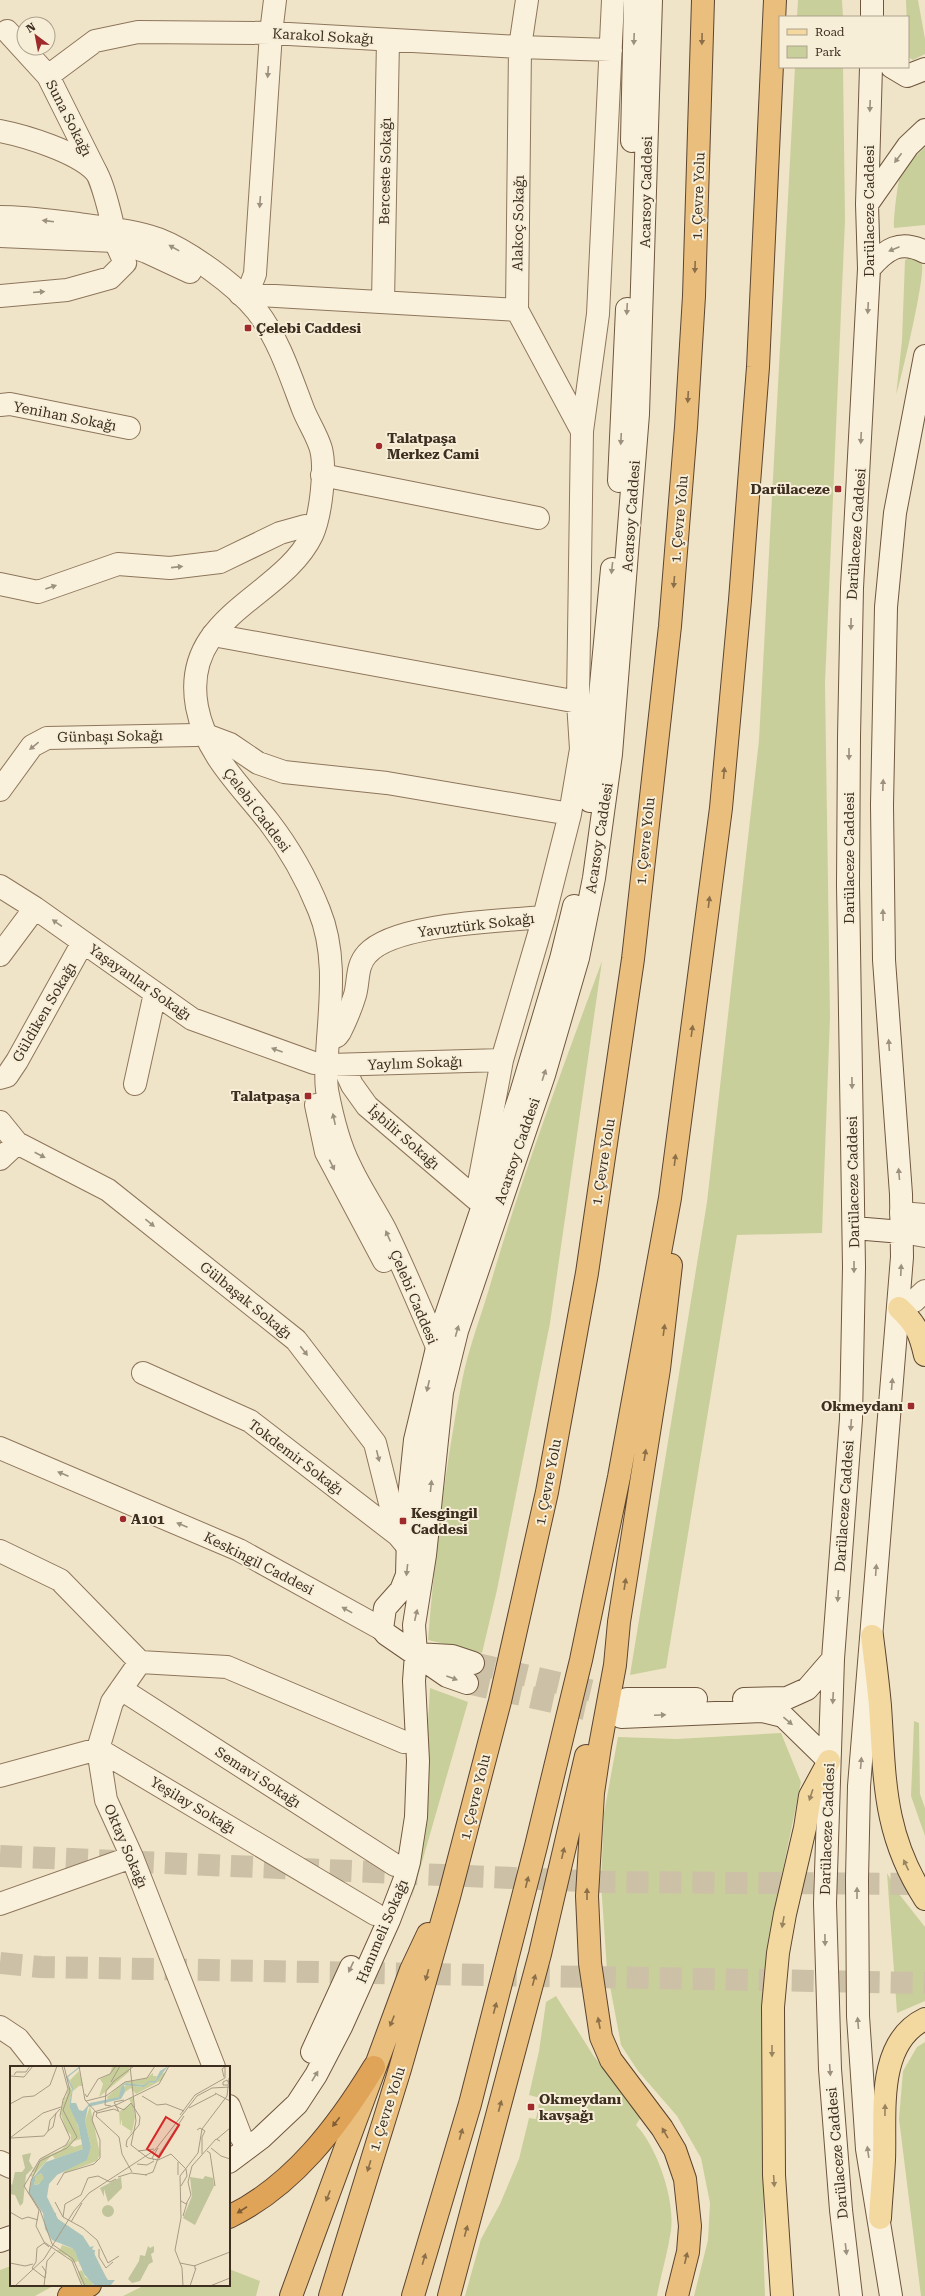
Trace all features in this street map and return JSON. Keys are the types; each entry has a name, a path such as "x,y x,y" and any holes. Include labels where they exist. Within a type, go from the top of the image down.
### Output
{"highway":[{"name":"1. Çevre Yolu","path":"330,2296 400,2069 449,1897 500,1700 547,1492 587,1273 633,959 651,786 670,626 686,426 699,176 703,0"},
{"path":"413,2296 484,2050 581,1660 619,1477 670,1198 721,808 737,631 758,367 775,0"},
{"path":"670,1198 672,1250 668,1304 619,1622 616,1665 600,1746 590,1827 587,1896 589,1956 601,2037 611,2060 662,2128 675,2150 685,2179 690,2226 688,2252 677,2296"},
{"path":"449,2296 540,1954 575,1799 619,1622"},
{"path":"291,2296 362,2107 374,2067 411,1970 427,1936 449,1897"},
{"path":"230,2216 270,2190 300,2166 355,2098 374,2067"},
{"path":"69,2296 88,2286"}],"main road":[{"path":"899,1308 918,1329 925,1355"},
{"path":"872,1636 880,1704 884,1775 890,1816 904,1861 925,1899"},
{"path":"782,2296 774,2175 773,2007 778,1953 785,1914 805,1828 810,1796 830,1761"},
{"path":"880,2218 884,2161 886,2077 892,2056 903,2038 925,2019"}],"street":[{"path":"236,299 250,287 255,274 271,33 275,0"},
{"name":"Alakoç Sokağı","path":"528,0 520,47 517,310 582,431"},
{"path":"502,1060 544,916 570,814 583,791 578,702 582,431 598,314 613,0"},
{"name":"Acarsoy Caddesi","path":"408,1649 414,1625 425,1555 442,1392 444,1352 442,1327 521,1093 561,959 574,908 583,791 614,548 632,214 635,0"},
{"name":"Acarsoy Caddesi","path":"382,1629 384,1608 400,1590 407,1575 403,1541 415,1440 444,1352 457,1331 492,1224 544,1075 578,958 594,878 611,754 638,422 651,0"},
{"name":"Suna Sokağı","path":"0,296 67,290 110,278 125,264 96,172 48,76 7,31"},
{"name":"Karakol Sokağı","path":"48,76 95,41 138,32 271,33 520,47 611,50"},
{"name":"Berceste Sokağı","path":"383,302 388,40"},
{"name":"Darülaceze Caddesi","path":"851,2296 841,2210 830,2068 824,1903 833,1659 851,1420 854,1228 848,885 849,730 851,614 869,269 867,204 871,68"},
{"path":"894,68 907,76 925,69"},
{"path":"867,204 888,171 908,146 925,130"},
{"path":"0,131 19,134 79,158 96,172"},
{"name":"Çelebi Caddesi","path":"0,217 20,217 115,235 147,252 197,275 223,294 256,310 278,344 307,420 321,449 317,474 320,501 299,555 208,634 196,680 197,707 204,755 226,792 250,819 277,854 310,923 317,944 320,967 328,1064"},
{"name":"Çelebi Caddesi","path":"0,236 115,235"},
{"path":"869,269 876,261 896,246 912,246 925,252"},
{"path":"236,299 383,302 517,310"},
{"path":"891,2296 880,2218 867,2149 858,2016 859,1786 899,1308 902,1223 884,960 882,805 886,607 896,513 925,356"},
{"name":"Yenihan Sokağı","path":"0,405 10,404 129,428"},
{"path":"317,474 538,518"},
{"path":"0,584 38,592 118,564 170,568 220,562 280,533 310,527"},
{"path":"208,634 578,702"},
{"path":"201,735 230,744 258,763 284,772 387,783 570,814"},
{"name":"Çelebi Caddesi","path":"201,735 218,760 269,823 291,855 319,909 328,936 331,979 326,1085 332,1112 347,1162 384,1227 444,1352"},
{"name":"Günbaşı Sokağı","path":"0,790 32,746 47,738 201,735"},
{"name":"Yaşayanlar Sokağı","path":"0,886 35,908 192,1019 328,1064"},
{"path":"0,955 35,908"},
{"name":"Yavuztürk Sokağı","path":"328,1040 337,1036 344,1025 356,993 359,968 367,954 393,937 441,927 544,916"},
{"name":"Güldiken Sokağı","path":"0,1078 7,1076 17,1061 83,942"},
{"path":"135,1084 155,993"},
{"name":"Yaylım Sokağı","path":"328,1064 502,1060"},
{"name":"İşbilir Sokağı","path":"328,1064 352,1085 367,1106 476,1199 502,1060"},
{"name":"Gülbaşak Sokağı","path":"0,1122 16,1143 108,1190 296,1340 375,1443 403,1541"},
{"path":"0,1159 16,1143"},
{"path":"854,1228 902,1223 925,1214"},
{"path":"902,1223 925,1236"},
{"path":"899,1308 914,1301 925,1291"},
{"name":"Tokdemir Sokağı","path":"143,1373 250,1421 403,1541"},
{"name":"Keskingil Caddesi","path":"0,1448 239,1550 382,1629 446,1676 467,1683"},
{"path":"0,1551 60,1580 140,1662 227,1667 410,1744"},
{"path":"408,1649 452,1656 473,1663"},
{"name":"Hanımeli Sokağı","path":"230,2160 239,2144 265,2120 286,2097 310,2055 382,1917 391,1879 401,1868 398,1852 410,1744 414,1681 408,1649"},
{"path":"830,1761 783,1716 762,1711 624,1708 787,1698 807,1689 833,1659"},
{"name":"Oktay Sokağı","path":"140,1662 112,1702 98,1749 106,1800 132,1857 214,2066"},
{"name":"Semavi Sokağı","path":"121,1689 401,1868"},
{"path":"0,1776 98,1749"},
{"name":"Yeşilay Sokağı","path":"98,1749 382,1917"},
{"path":"0,1904 132,1857"},
{"path":"0,2027 18,2039 39,2066"},
{"path":"230,2110 239,2144"},
{"path":"0,2162 10,2167"},
{"path":"0,2241 10,2237"},
{"path":"0,2258 10,2254"}],"green space":[{"path":"798,0 842,0 843,16 797,16"},
{"path":"906,0 918,0 925,39 925,54 913,60 909,58 909,16 907,16"},
{"path":"795,68 843,68 845,220 825,683 830,1017 822,1233 737,1235 666,1668 630,1675 707,1202 759,740"},
{"path":"925,147 925,225 894,228 898,183 901,173"},
{"path":"909,258 921,262 922,273 912,328 896,396 902,340 905,260"},
{"path":"602,961 550,1323 497,1590 482,1653 428,1640 441,1510 450,1445 467,1358 501,1248 542,1124"},
{"path":"430,1688 468,1702 412,1897 425,1773"},
{"path":"914,1721 919,1723 920,1794 925,1808 925,1836 911,1796"},
{"path":"781,1733 801,1782 782,1874 769,1963 763,2239 765,2296 694,2296 708,2240 710,2203 701,2158 677,2116 638,2071 621,2045 607,1970 601,1883 604,1813 618,1737 677,1739"},
{"path":"887,1873 899,1894 925,1927 925,2001 897,2013"},
{"path":"556,1996 593,2055 641,2117 636,2125 651,2146 663,2174 672,2217 668,2246 657,2296 465,2296 481,2239 500,2204 519,2159 529,2118 536,2119 540,2098 529,2095 539,2051 546,2002"},
{"path":"925,2042 925,2296 921,2296 899,2119 903,2071 917,2047"},
{"path":"10,2266 10,2286 53,2286 35,2296 0,2296 0,2270"},
{"path":"230,2269 260,2281 256,2296 123,2296 143,2286 230,2286"}],"tunnel":[{"path":"473,1663 627,1699"},
{"path":"467,1683 621,1717"},
{"path":"0,1856 606,1882 925,1884"},
{"path":"0,1963 41,1967 925,1983"}],"place":[{"name":"Çelebi Caddesi","path":"248,328"},
{"name":"Talatpaşa Merkez Cami","path":"379,446"},
{"name":"Darülaceze","path":"838,489"},
{"name":"Talatpaşa","path":"308,1096"},
{"name":"Okmeydanı","path":"911,1406"},
{"name":"A101","path":"123,1519"},
{"name":"Kesgingil Caddesi","path":"403,1521"},
{"name":"Okmeydanı kavşağı","path":"531,2107"}]}
